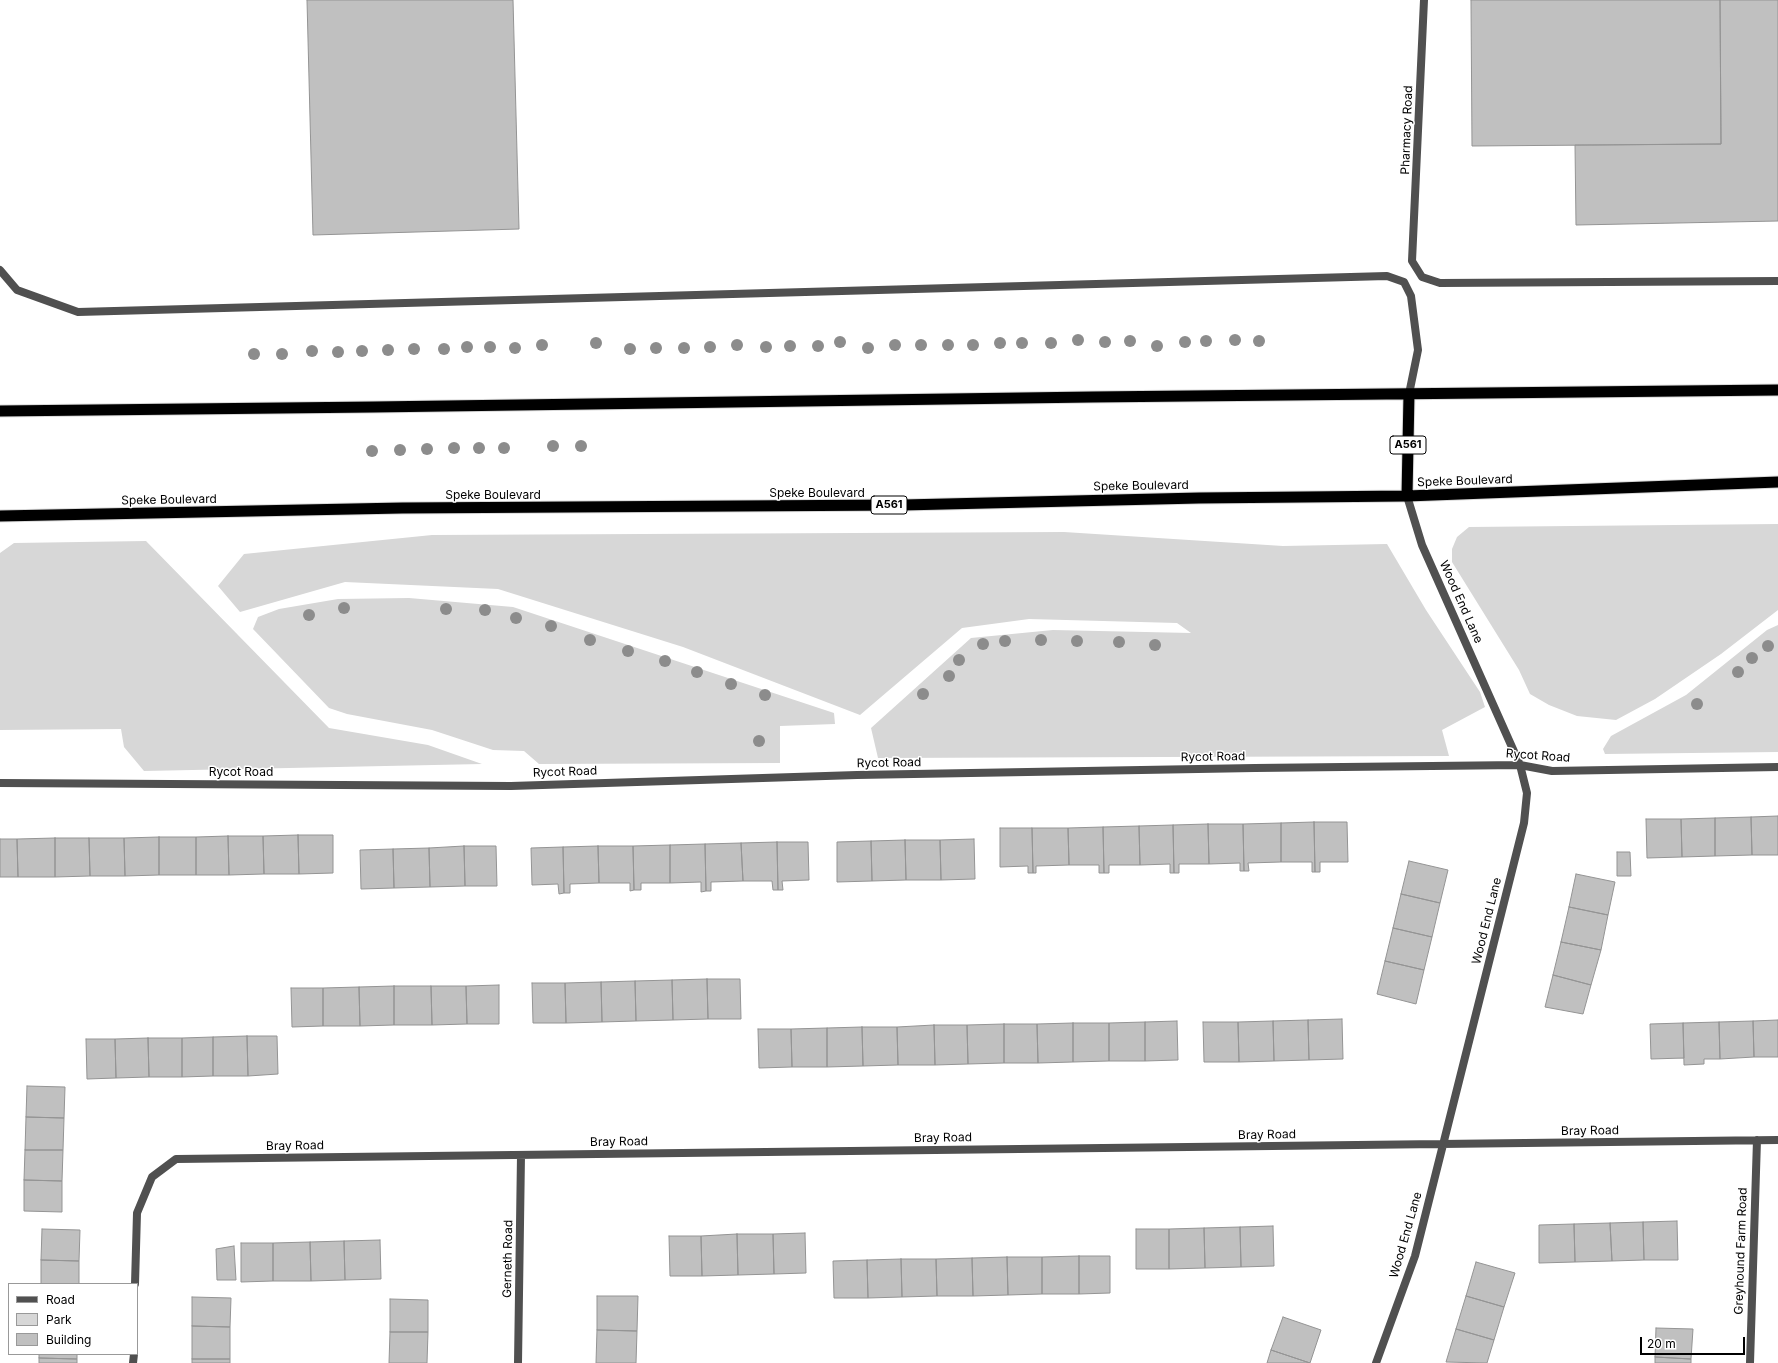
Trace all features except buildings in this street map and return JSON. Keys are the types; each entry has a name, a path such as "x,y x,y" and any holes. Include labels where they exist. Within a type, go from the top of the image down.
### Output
{"highway":[{"path":"0,411 1778,390"},
{"name":"A561","path":"1407,496 1409,394"},
{"name":"Speke Boulevard","path":"0,516 402,508 895,505 1199,498 1407,496 1778,482"}],"street":[{"name":"Pharmacy Road","path":"1424,0 1412,261 1422,277 1440,283 1778,280"},
{"path":"0,270 17,290 78,312 1387,276 1404,282 1411,296 1418,350 1409,394"},
{"name":"Wood End Lane","path":"1376,1363 1415,1256 1524,823 1526,793 1520,765 1422,545 1407,496"},
{"name":"Rycot Road","path":"0,783 511,786 857,775 1520,765 1552,771 1778,767"},
{"name":"Greyhound Farm Road","path":"1750,1363 1756,1140"},
{"name":"Bray Road","path":"135,1283 137,1213 152,1177 176,1159 1778,1140"},
{"name":"Gerneth Road","path":"518,1363 522,1155"}],"green space":[{"path":"1778,524 1778,610 1721,654 1655,699 1616,720 1577,716 1549,705 1530,694 1519,670 1452,562 1452,549 1457,537 1469,527"},
{"path":"1064,532 1283,546 1387,544 1426,610 1480,692 1485,707 1442,730 1449,756 878,758 871,728 971,638 1053,630 1191,633 1177,623 1029,619 962,628 860,715 683,647 498,589 345,582 240,612 218,586 244,554 432,535"},
{"path":"146,541 329,728 428,745 482,764 144,771 124,747 121,729 0,730 0,553 14,543"},
{"path":"409,598 513,607 834,713 835,724 780,726 780,763 539,764 524,751 493,750 432,730 347,714 329,708 253,629 258,617 279,609 338,599"},
{"path":"1778,625 1778,752 1605,754 1603,749 1611,736 1686,695 1767,630"}]}
